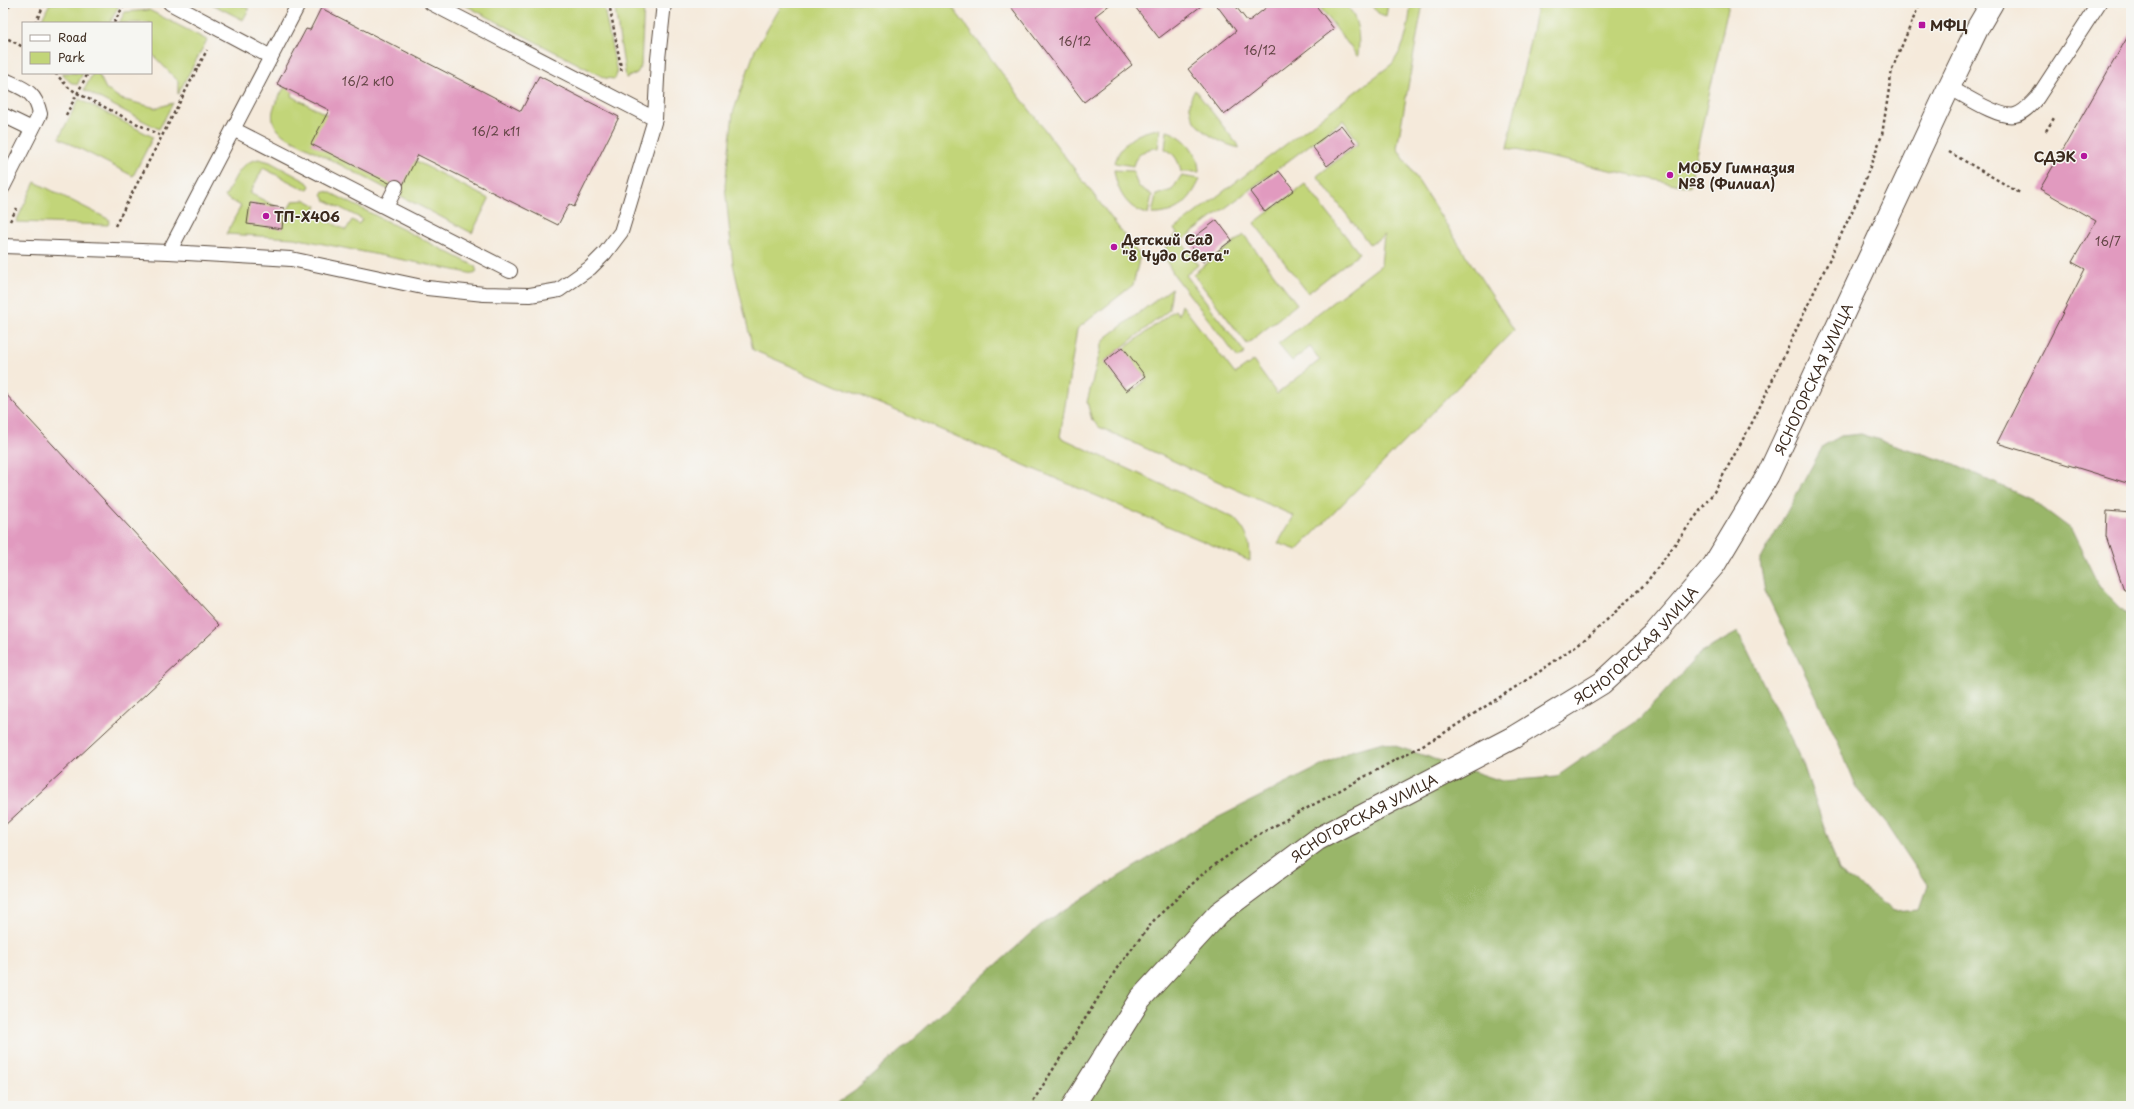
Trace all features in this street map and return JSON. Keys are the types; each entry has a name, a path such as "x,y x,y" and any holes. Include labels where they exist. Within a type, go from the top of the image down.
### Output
{"street":[{"name":"ЯСНОГОРСКАЯ УЛИЦА","path":"1073,1106 1140,999 1219,913 1318,839 1514,737 1602,683 1655,634 1714,565 1768,475 1949,87 1978,27 1992,3"}],"lane":[{"path":"170,3 271,57"},
{"path":"169,252 298,3"},
{"path":"431,3 655,119"},
{"path":"3,246 169,252 291,259 427,288 484,294 530,295 560,290 590,268 605,254 621,232 645,158 655,119 658,60 664,3"},
{"path":"1949,87 2003,115 2016,115 2026,110 2037,98 2099,3"},
{"path":"3,79 30,93 37,101 40,114 3,187"},
{"path":"3,114 32,129"},
{"path":"233,129 510,270"},
{"path":"386,207 396,187"}],"path":[{"path":"3,18 11,3"},
{"path":"36,22 45,3"},
{"path":"115,22 125,3"},
{"path":"609,3 628,106"},
{"path":"1030,1106 1117,968 1155,919 1206,871 1256,836 1440,735 1542,670 1592,634 1646,583 1714,492 1754,419 1857,201 1882,135 1892,69 1920,3"},
{"path":"3,36 22,46"},
{"path":"112,230 208,49"},
{"path":"57,74 68,88 162,136"},
{"path":"1943,149 2020,193"}],"green space":[{"path":"50,3 120,3 110,22 40,22"},
{"path":"210,3 238,3 249,9 243,20"},
{"path":"461,3 603,3 617,73 615,79 605,78"},
{"path":"614,3 644,3 641,66 637,73 626,78"},
{"path":"783,3 949,3 1140,256 1133,285 1077,329 1060,437 1234,518 1245,533 1249,543 1250,561 753,350 733,264 725,186 733,113 755,50"},
{"path":"1317,3 1345,3 1350,9 1358,28 1358,57"},
{"path":"1369,3 1388,3 1386,17 1380,15"},
{"path":"1411,3 1423,3 1397,148 1514,330 1297,550 1278,543 1294,516 1099,427 1092,420 1087,402 1102,344 1107,337 1172,288 1169,310 1105,361 1130,393 1147,379 1124,349 1175,310 1179,315 1182,305 1235,374 1253,361 1277,394 1320,360 1310,347 1292,361 1278,344 1381,265 1384,235 1370,245 1317,176 1359,143 1343,120 1181,241 1198,265 1186,275 1245,353 1238,358 1175,276 1166,259 1166,249 1171,239 1177,234 1174,229 1392,64 1404,42 1408,28"},
{"path":"1538,3 1729,3 1689,187 1507,148"},
{"path":"149,10 207,40 178,94 178,81 152,54 152,22 120,22 125,12"},
{"path":"63,74 82,74 77,85 70,82"},
{"path":"92,74 98,74 106,89 121,99 156,108 173,103 159,129 84,90"},
{"path":"288,81 296,86 291,96 489,199 472,233 283,135 273,122 272,115 276,102"},
{"path":"1195,90 1240,148 1220,141 1210,135 1194,120 1190,111 1190,101"},
{"path":"79,99 153,137 133,176 59,138"},
{"path":"1160,129 1158,148 1142,152 1136,158 1133,166 1115,163 1118,155 1126,143 1132,138 1145,132"},
{"path":"1167,131 1174,133 1190,146 1197,158 1199,172 1181,172 1176,158 1165,149"},
{"path":"259,159 270,162 307,182 310,186 308,189 304,189 263,168 250,193 286,212 293,201 306,200 317,206 313,214 346,230 352,220 359,224 362,219 325,200 322,195 324,191 329,192 475,266 477,272 474,274 294,238 226,234 241,206 225,197 234,179 242,168 252,161"},
{"path":"1114,170 1133,171 1138,186 1152,195 1148,214 1134,208 1124,198 1117,185"},
{"path":"1181,176 1200,179 1187,200 1176,209 1169,212 1152,214 1156,195 1172,190"},
{"path":"35,182 110,220 108,225 16,222"},
{"path":"1305,184 1359,253 1308,293 1254,223"},
{"path":"1244,235 1297,304 1247,344 1193,274"},
{"path":"1861,434 1954,464 2032,500 2071,529 2100,588 2131,619 2131,1106 833,1106 855,1091 1042,924 1199,827 1351,751 1383,742 1502,781 1556,777 1640,719 1700,653 1738,632 1803,764 1839,871 1894,911 1920,909 1928,886 1888,826 1857,789 1838,742 1765,591 1760,561 1823,446 1841,436"}],"building":[{"path":"1008,3 1085,3 1087,6 1091,3 1112,3 1095,16 1132,65 1084,102"},
{"path":"1132,3 1205,3 1159,38"},
{"path":"1215,3 1233,3 1248,22 1272,3 1314,3 1334,29 1224,115 1188,69 1236,31"},
{"path":"321,8 521,111 539,76 619,117 574,207 569,204 558,225 418,155 401,189 311,144 329,110 277,84 306,29 310,30"},
{"path":"2131,31 2130,484 1997,443 2085,269 2072,262 2096,221 2040,189"},
{"path":"1341,125 1356,144 1327,166 1312,146"},
{"path":"1279,171 1294,190 1265,212 1250,192"},
{"name":"ТП-Х406","path":"250,203 284,208 282,229 247,224"},
{"path":"1217,220 1232,240 1203,262 1188,242"},
{"path":"1123,347 1145,376 1126,391 1104,362"},
{"path":"3,391 220,625 3,827"},
{"path":"2107,511 2131,513 2131,590 2124,590 2106,536"}],"place":[{"name":"МФЦ","path":"1922,25"},
{"name":"СДЭК","path":"2084,156"},
{"name":"МОБУ Гимназия №8 (Филиал)","path":"1670,175"},
{"name":"ТП-Х406","path":"266,216"},
{"name":"Детский Сад \"8 Чудо Света\"","path":"1114,247"}]}
